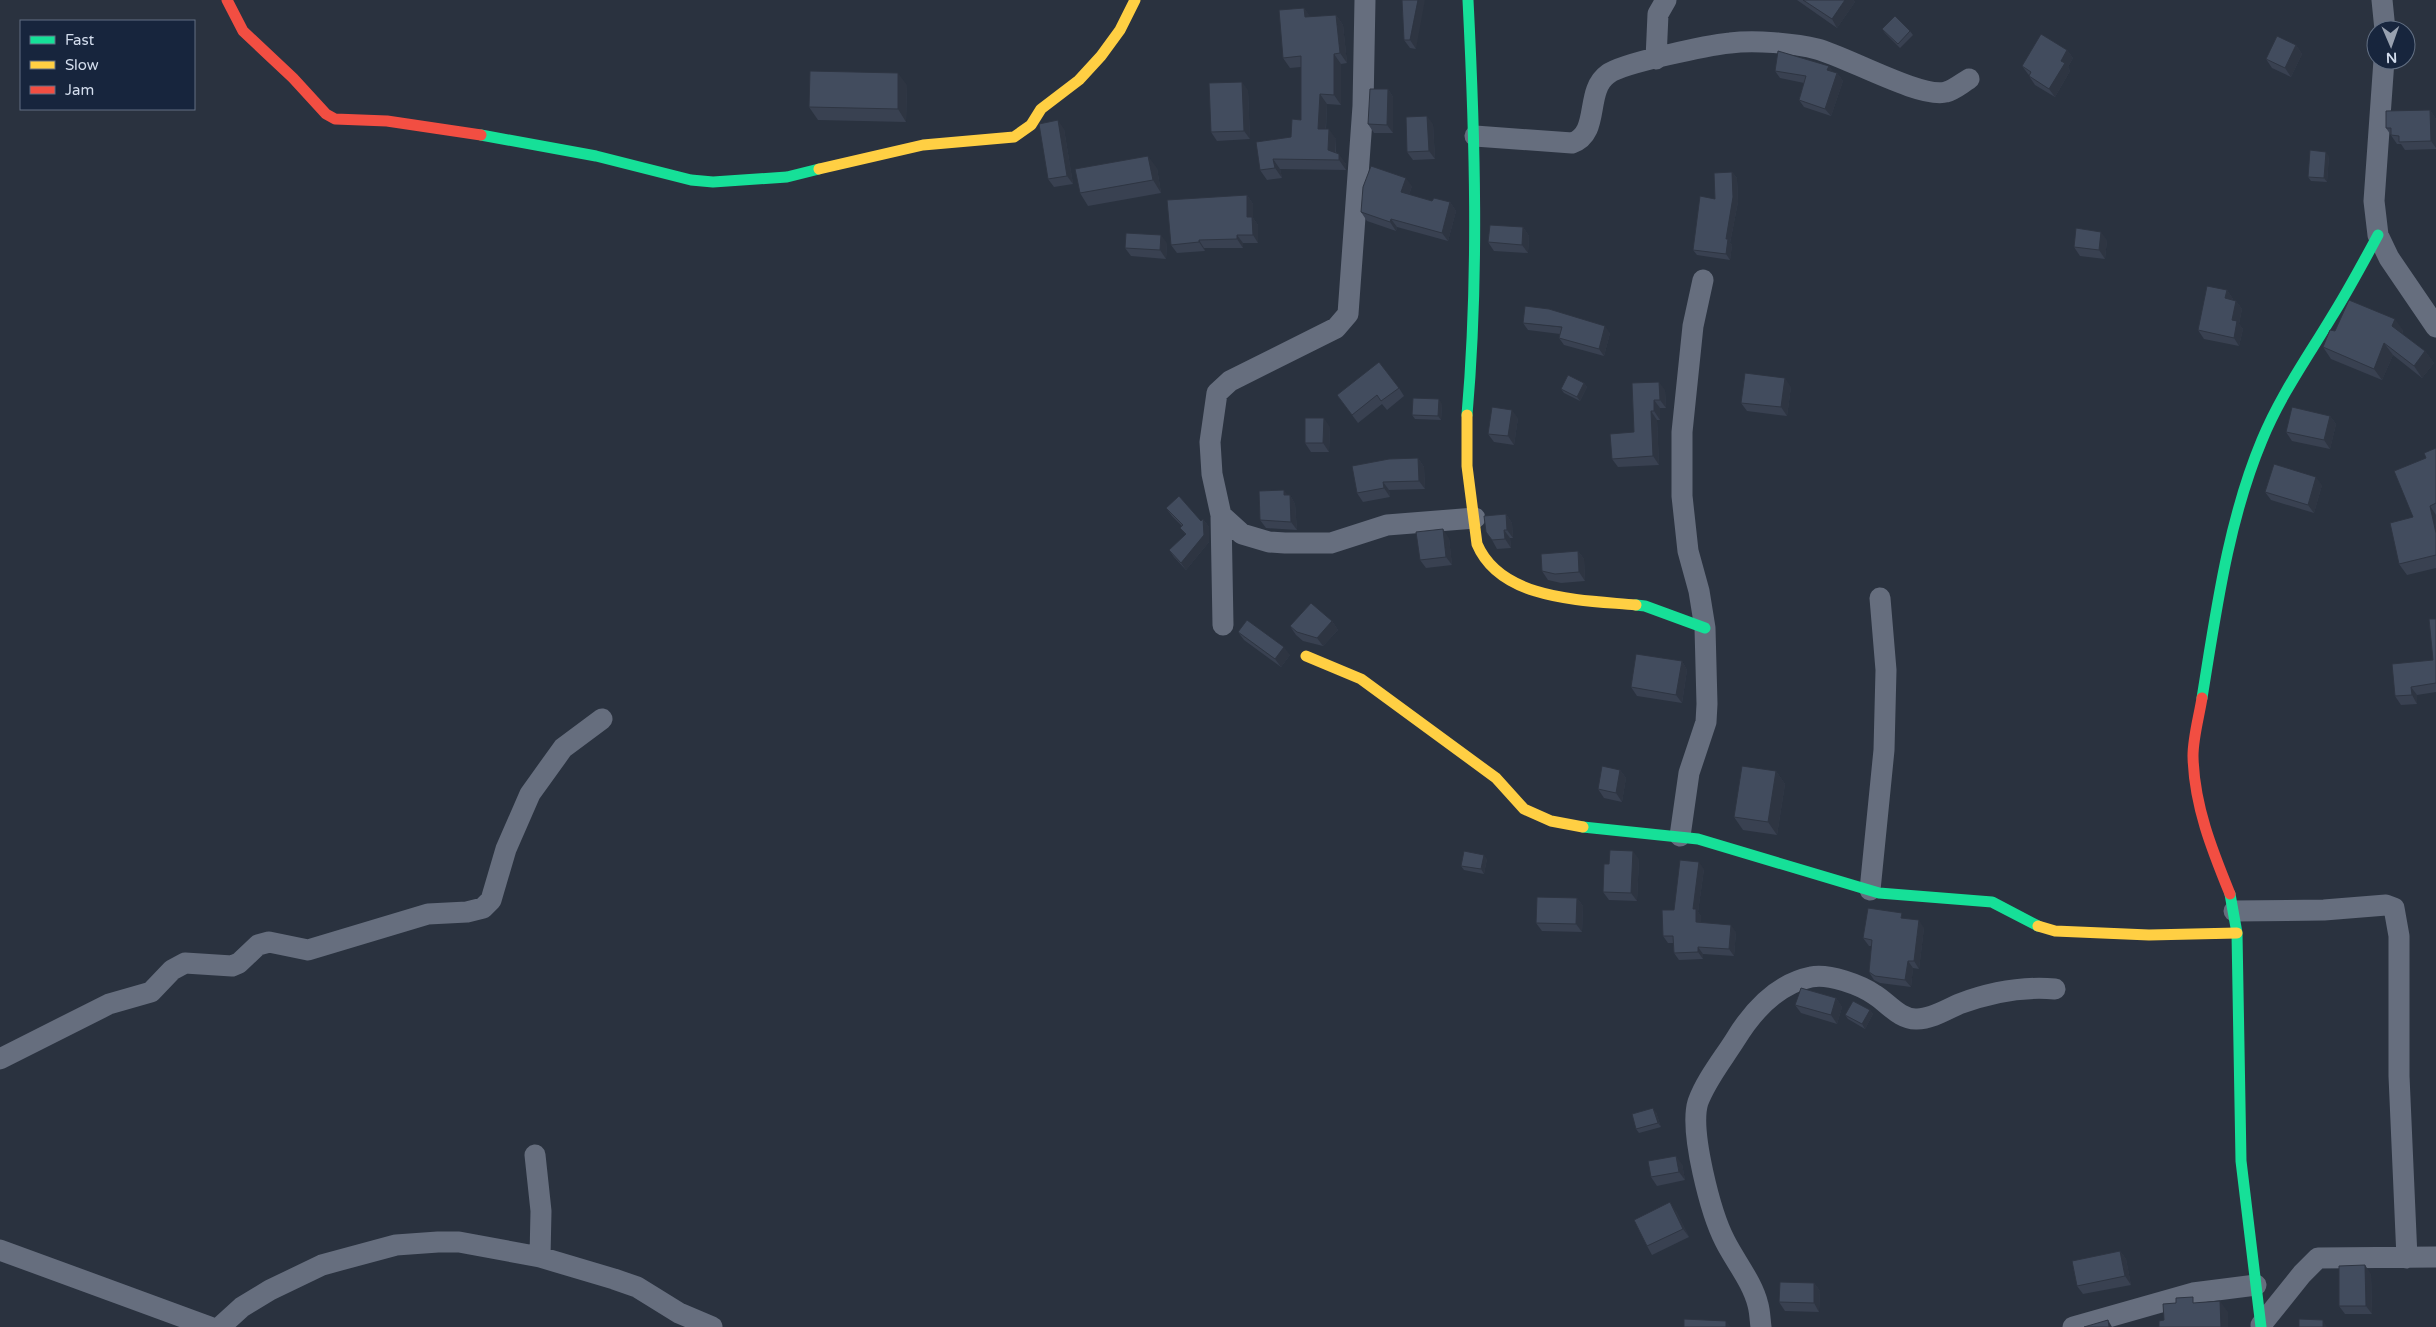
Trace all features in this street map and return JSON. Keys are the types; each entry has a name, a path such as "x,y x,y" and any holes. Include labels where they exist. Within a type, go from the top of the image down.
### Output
{"street":[{"path":"227,0 243,31 293,78 326,114 335,120 387,120 430,126 596,156 691,180 713,182 787,177 923,145 1014,137 1031,125 1041,109 1079,80 1101,56 1120,30 1135,0"},
{"path":"1223,624 1221,515 1210,460 1210,442 1217,394 1230,381 1336,328 1344,320 1349,308 1362,106 1365,0"},
{"path":"1468,0 1475,136 1473,344 1466,427 1467,466 1477,544 1482,556 1517,585 1533,592 1557,598 1645,606 1705,628"},
{"path":"1656,59 1658,14 1666,0"},
{"path":"2382,0 2384,20"},
{"path":"1475,136 1572,143 1581,140 1587,132 1596,88 1609,73 1656,59 1731,43 1779,44 1817,49 1872,72 1934,92 1946,92 1970,79"},
{"path":"2383,70 2374,201 2378,235 2389,258 2436,327"},
{"path":"2261,1326 2241,1161 2237,933 2231,896 2211,848 2199,806 2193,755 2220,590 2242,498 2262,440 2293,376 2332,317 2378,235"},
{"path":"1680,836 1689,773 1706,722 1708,682 1705,628 1699,591 1688,551 1682,496 1682,432 1693,326 1703,280"},
{"path":"1221,515 1242,534 1262,541 1285,543 1331,543 1387,525 1475,518"},
{"path":"1870,890 1884,750 1886,670 1880,598"},
{"path":"1306,656 1361,679 1483,767 1496,778 1524,809 1551,822 1640,835 1680,836 1705,841 1891,896 1992,902 2046,930 2150,935 2237,933"},
{"path":"0,1059 109,1004 151,992 172,970 185,963 232,966 239,963 258,945 269,942 308,950 428,914 468,912 483,908 491,900 506,849 530,794 563,748 602,719"},
{"path":"2234,911 2324,910 2386,905 2394,908 2399,936 2399,1076 2407,1258"},
{"path":"1761,1327 1758,1303 1724,1239 1714,1214 1705,1184 1697,1128 1698,1102 1738,1035 1758,1008 1784,988 1812,976 1852,983 1874,994 1901,1015 1916,1020 1933,1016 1987,994 2031,987 2055,989"},
{"path":"535,1155 541,1211 540,1257"},
{"path":"220,1327 242,1307 270,1290 322,1265 396,1245 459,1242 540,1257 637,1287 678,1313 712,1327"},
{"path":"0,1250 210,1327"},
{"path":"2261,1326 2302,1274 2318,1258 2436,1257"},
{"path":"2073,1327 2193,1292 2256,1285"}],"building":[{"path":"1402,0 1418,0 1410,40 1404,40"},
{"path":"1803,0 1845,0 1832,19"},
{"path":"1304,8 1305,17 1336,15 1340,53 1334,54 1334,95 1320,94 1318,129 1329,129 1328,150 1339,154 1339,160 1273,159 1275,168 1260,170 1256,142 1291,137 1292,119 1301,120 1301,56 1283,58 1279,10"},
{"path":"1895,16 1910,31 1898,44 1882,29"},
{"path":"2041,34 2067,50 2061,61 2065,63 2049,89 2029,76 2031,72 2022,66"},
{"path":"2277,36 2296,45 2285,68 2266,59"},
{"path":"1778,51 1829,66 1827,70 1837,73 1825,109 1799,100 1806,76 1775,71"},
{"path":"810,71 898,73 898,109 809,107"},
{"path":"1242,82 1244,131 1211,132 1209,83"},
{"path":"1370,89 1388,89 1387,125 1368,124"},
{"path":"2430,110 2431,141 2399,142 2399,136 2391,135 2391,128 2386,128 2386,111"},
{"path":"1427,116 1429,151 1407,152 1406,117"},
{"path":"1058,120 1067,176 1048,179 1039,124"},
{"path":"2310,150 2326,152 2324,178 2308,177"},
{"path":"1148,156 1153,180 1080,193 1075,169"},
{"path":"1371,166 1406,178 1401,192 1432,201 1434,198 1450,202 1442,233 1391,219 1390,222 1361,212 1363,187"},
{"path":"1732,172 1733,197 1726,239 1728,239 1726,254 1693,250 1700,196 1715,199 1714,173"},
{"path":"1247,195 1247,217 1252,217 1253,235 1237,235 1237,239 1199,240 1199,242 1171,245 1167,200"},
{"path":"1490,225 1523,227 1522,245 1488,242"},
{"path":"2076,228 2101,232 2099,250 2074,247"},
{"path":"1126,233 1161,235 1160,250 1125,248"},
{"path":"2207,286 2227,290 2225,298 2236,301 2232,320 2237,321 2234,338 2198,330"},
{"path":"2349,300 2395,319 2392,326 2425,351 2414,366 2384,343 2374,369 2323,347 2330,330 2335,331"},
{"path":"1525,306 1549,309 1605,326 1599,349 1559,338 1562,327 1523,323"},
{"path":"1379,362 1399,388 1381,401 1377,395 1352,415 1337,395"},
{"path":"1745,373 1785,378 1781,407 1741,403"},
{"path":"1568,375 1584,383 1577,397 1561,389"},
{"path":"1659,382 1660,400 1654,400 1654,411 1651,411 1653,456 1612,459 1610,434 1634,432 1632,383"},
{"path":"1413,398 1439,399 1438,416 1412,415"},
{"path":"1492,407 1512,410 1508,436 1488,434"},
{"path":"2292,407 2330,416 2324,440 2286,432"},
{"path":"1305,418 1324,418 1323,443 1305,443"},
{"path":"2436,448 2436,503 2430,506 2436,533 2436,555 2399,564 2390,523 2413,517 2394,471 2426,458 2424,453"},
{"path":"1418,458 1419,481 1383,482 1384,488 1357,493 1352,466 1389,459"},
{"path":"2274,464 2316,477 2308,505 2265,492"},
{"path":"1284,490 1284,495 1290,495 1291,522 1260,520 1259,491"},
{"path":"1179,496 1201,521 1203,519 1204,535 1181,563 1169,550 1186,534 1180,528 1183,525 1166,508"},
{"path":"1506,514 1507,530 1504,530 1505,539 1492,540 1486,532 1484,516"},
{"path":"1443,529 1446,557 1420,560 1416,532"},
{"path":"1578,551 1579,572 1555,574 1542,571 1541,554"},
{"path":"1311,603 1332,621 1317,638 1297,632 1290,626"},
{"path":"2429,619 2436,619 2436,683 2411,687 2412,695 2395,696 2392,664 2433,660"},
{"path":"1247,620 1284,647 1275,659 1238,632"},
{"path":"1636,654 1682,661 1676,695 1631,687"},
{"path":"1602,766 1620,770 1616,793 1598,789"},
{"path":"1742,766 1776,771 1768,822 1734,817"},
{"path":"1610,850 1633,851 1631,893 1603,892 1604,864 1609,864"},
{"path":"1464,851 1484,855 1481,869 1461,866"},
{"path":"1680,860 1699,862 1693,909 1696,909 1696,922 1731,925 1729,949 1698,947 1698,952 1674,953 1673,936 1663,936 1662,910 1674,910"},
{"path":"1537,897 1577,898 1576,924 1536,923"},
{"path":"1868,908 1902,913 1901,918 1919,920 1914,961 1908,961 1905,980 1875,976 1869,972 1872,940 1863,938"},
{"path":"1801,988 1836,998 1831,1015 1795,1005"},
{"path":"1853,1001 1870,1010 1862,1024 1845,1015"},
{"path":"1653,1108 1658,1123 1636,1129 1632,1114"},
{"path":"1676,1156 1679,1172 1651,1177 1648,1161"},
{"path":"1670,1202 1683,1229 1647,1246 1634,1220"},
{"path":"2120,1251 2125,1276 2077,1286 2072,1261"},
{"path":"2365,1265 2366,1306 2339,1306 2339,1266"},
{"path":"1780,1282 1814,1283 1814,1303 1779,1302"},
{"path":"2193,1297 2193,1303 2220,1301 2221,1327 2159,1327 2159,1321 2164,1320 2163,1304 2176,1303 2176,1298"},
{"path":"1684,1319 1726,1321 1726,1327 1684,1327"},
{"path":"2299,1319 2323,1320 2323,1327 2299,1327"},
{"path":"2108,1320 2109,1327 2084,1327"}],"traffic: fast":[{"path":"1467,415 1471,363 1475,208 1468,0"},
{"path":"481,135 596,156 691,180 713,182 787,177 819,169"},
{"path":"2202,698 2224,567 2240,502 2250,471 2277,408 2343,298 2378,235"},
{"path":"1636,605 1645,606 1705,628"},
{"path":"1583,827 1698,839 1879,893 1992,902 2038,926"},
{"path":"2230,894 2237,933 2241,1161 2261,1327"}],"traffic: slow":[{"path":"819,169 923,145 1014,137 1031,125 1041,109 1079,80 1101,56 1120,30 1135,0"},
{"path":"1467,415 1467,466 1477,544 1489,563 1505,577 1524,587 1546,594 1569,599 1636,605"},
{"path":"1306,656 1361,679 1496,778 1524,809 1551,821 1583,827"},
{"path":"2038,926 2055,931 2149,935 2237,933"}],"traffic: jam":[{"path":"227,0 243,31 293,78 326,114 335,119 387,121 481,135"},
{"path":"2202,698 2193,749 2194,774 2205,827 2230,894"}]}
